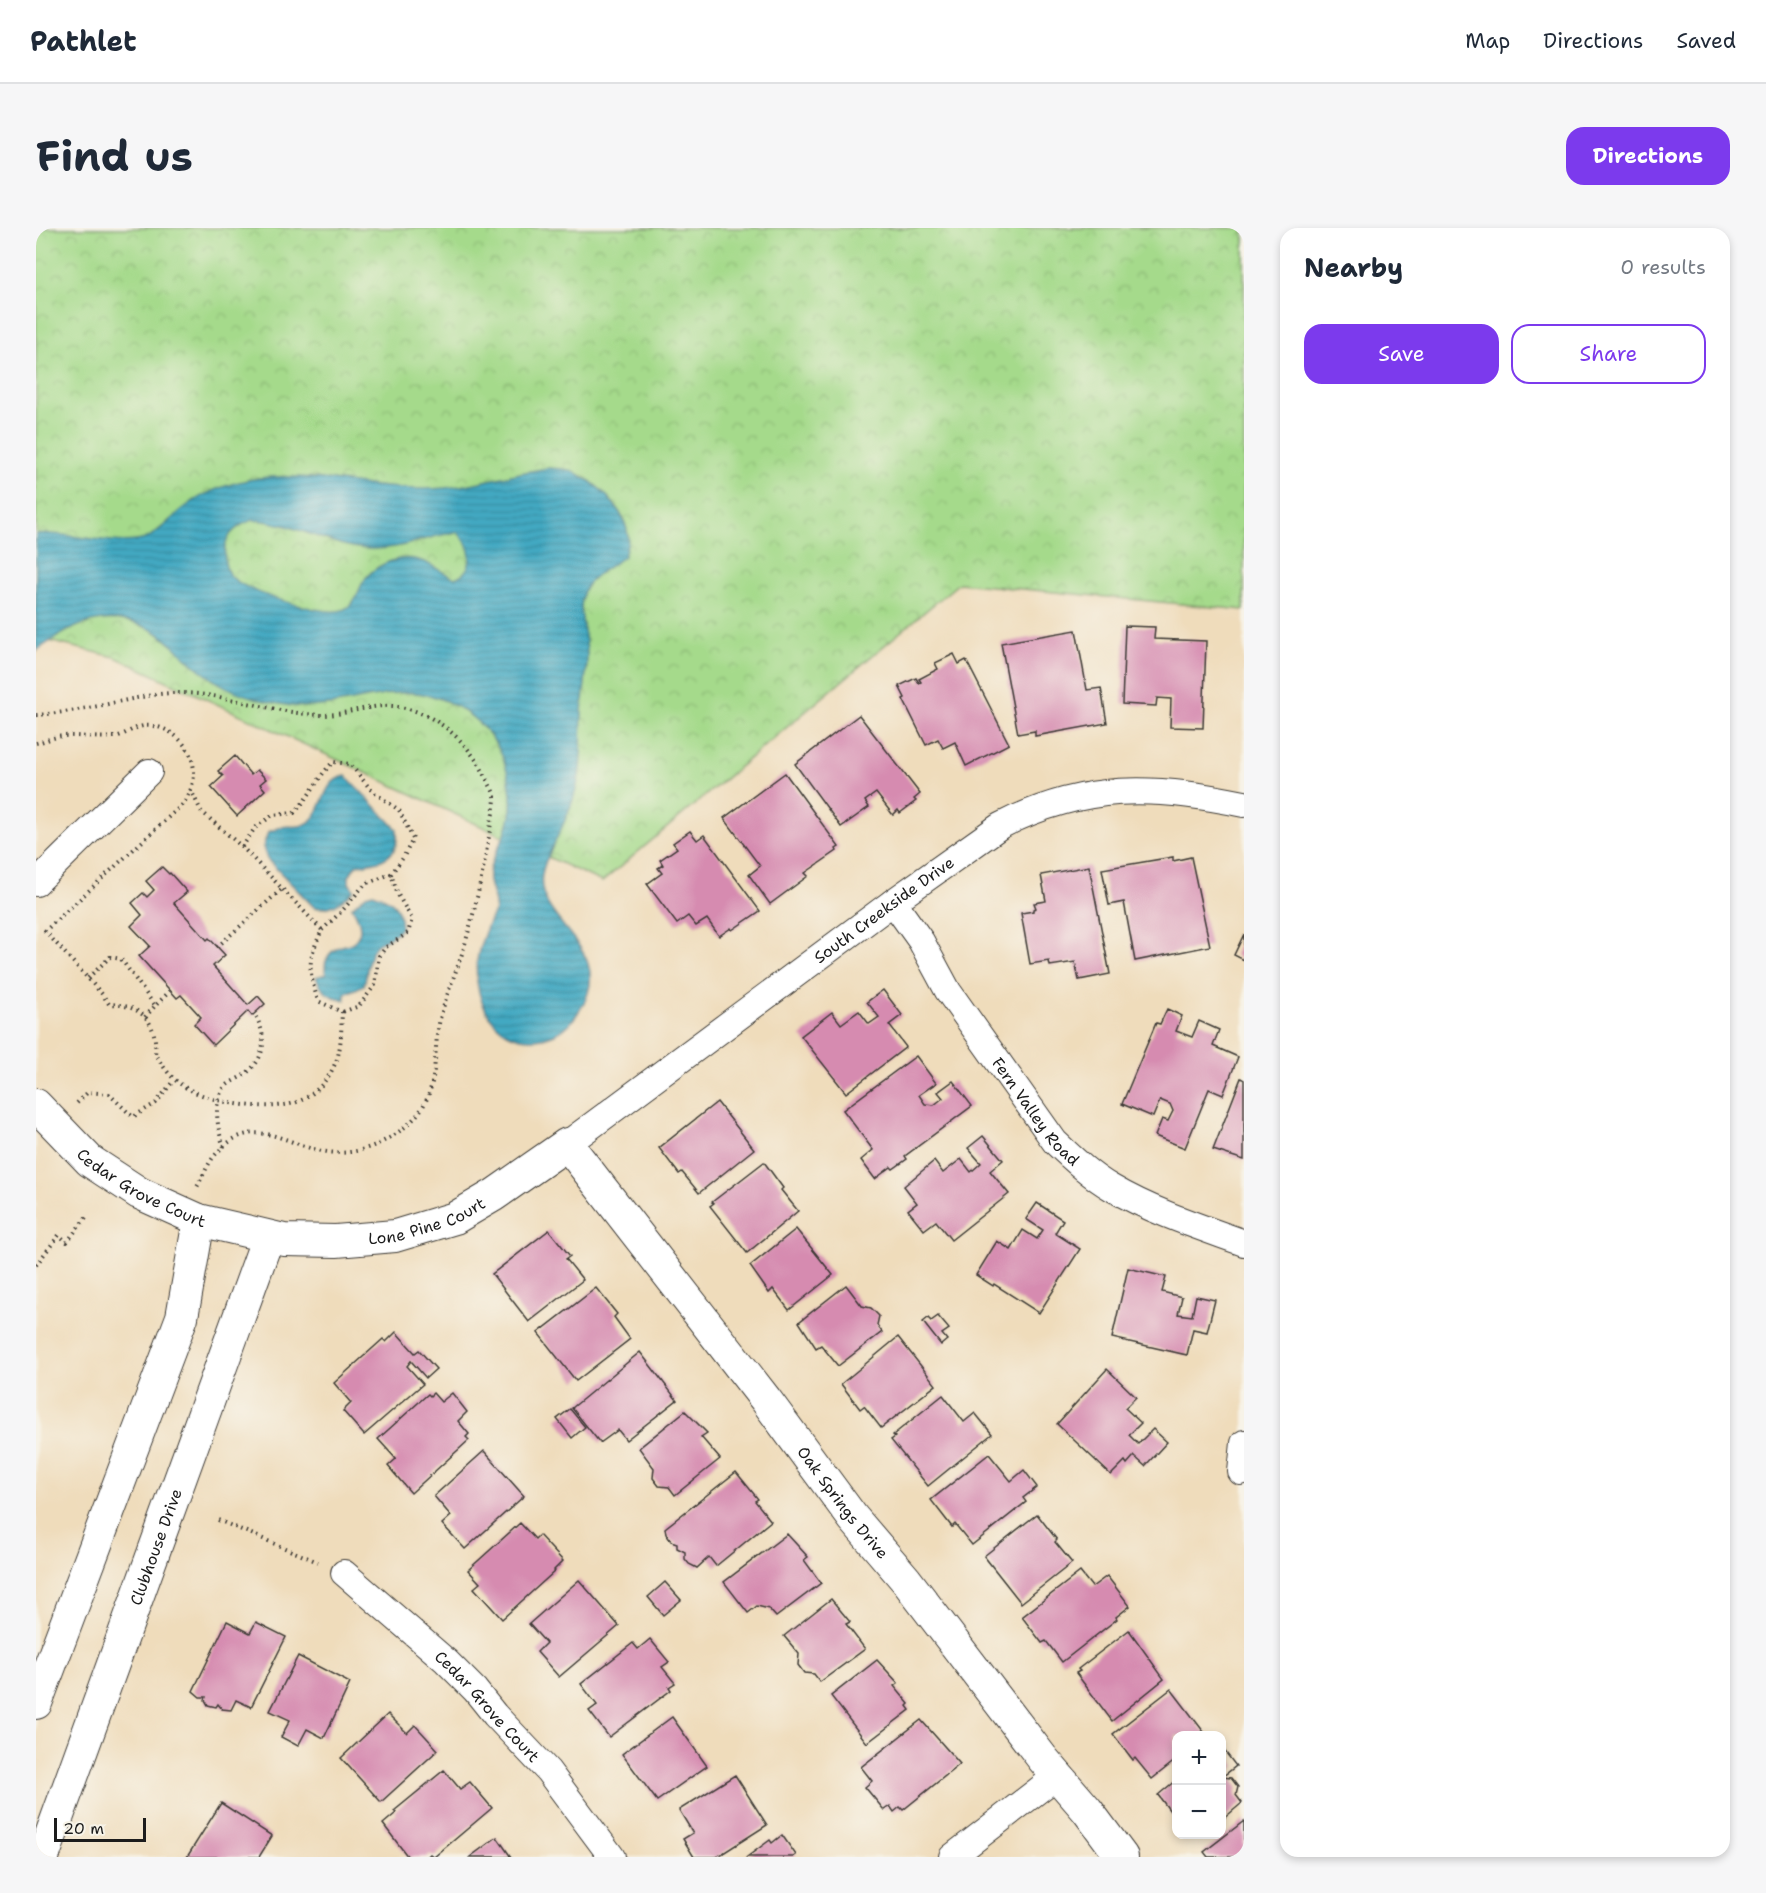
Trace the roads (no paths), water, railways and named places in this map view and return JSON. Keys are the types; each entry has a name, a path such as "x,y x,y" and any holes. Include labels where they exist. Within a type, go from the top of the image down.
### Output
{"street":[{"path":"36,883 149,772"},
{"name":"South Creekside Drive","path":"567,1144 893,902 1000,826 1018,817 1064,802 1113,791 1144,790 1203,796 1244,804"},
{"name":"Fern Valley Road","path":"893,902 921,941 948,991 1055,1142 1074,1160 1114,1189 1155,1209 1244,1243"},
{"name":"Cedar Grove Court","path":"36,1105 90,1161 139,1193 199,1220 267,1237"},
{"name":"Lone Pine Court","path":"267,1237 284,1240 336,1241 395,1236 455,1218 494,1195 567,1144"},
{"name":"Oak Springs Drive","path":"567,1144 853,1518 906,1580 1042,1759 1058,1775 1122,1857"},
{"path":"36,1703 182,1317 199,1220"},
{"name":"Clubhouse Drive","path":"43,1857 267,1237"},
{"path":"1241,1472 1244,1443"},
{"name":"Cedar Grove Court","path":"344,1573 446,1661 475,1690 495,1715 548,1771 612,1857"},
{"path":"952,1857 1058,1775"}],"water":[{"path":"548,468 565,469 590,481 616,507 626,527 628,538 624,556 594,577 583,594 581,609 587,657 580,769 570,807 547,858 542,875 543,892 550,908 583,952 589,969 590,987 581,1008 568,1026 557,1033 539,1039 522,1038 508,1033 496,1024 480,997 477,980 478,957 483,937 495,909 489,874 508,825 511,801 508,773 501,753 483,727 471,716 444,700 413,693 397,693 305,707 259,699 237,692 216,681 168,641 148,628 120,620 108,619 75,627 36,651 36,534 122,542 145,539 204,495 231,484 259,478 300,477 402,488 438,489","holes":["253,520 268,522 340,544 370,549 404,545 457,532 469,550 469,563 467,569 455,578 418,560 394,560 379,567 366,577 356,598 342,610 326,611 296,605 248,587 236,581 227,571 225,547 231,533"]},
{"path":"346,776 397,829 397,839 392,853 387,857 373,863 356,865 349,876 349,883 354,890 345,898 325,908 314,907 267,859 263,847 268,832 309,822 332,783"},
{"path":"373,893 394,905 399,914 401,928 374,948 364,985 345,994 345,1000 335,997 324,990 316,977 326,974 327,958 332,952 352,943 357,938 360,925 352,907 366,895"}]}
